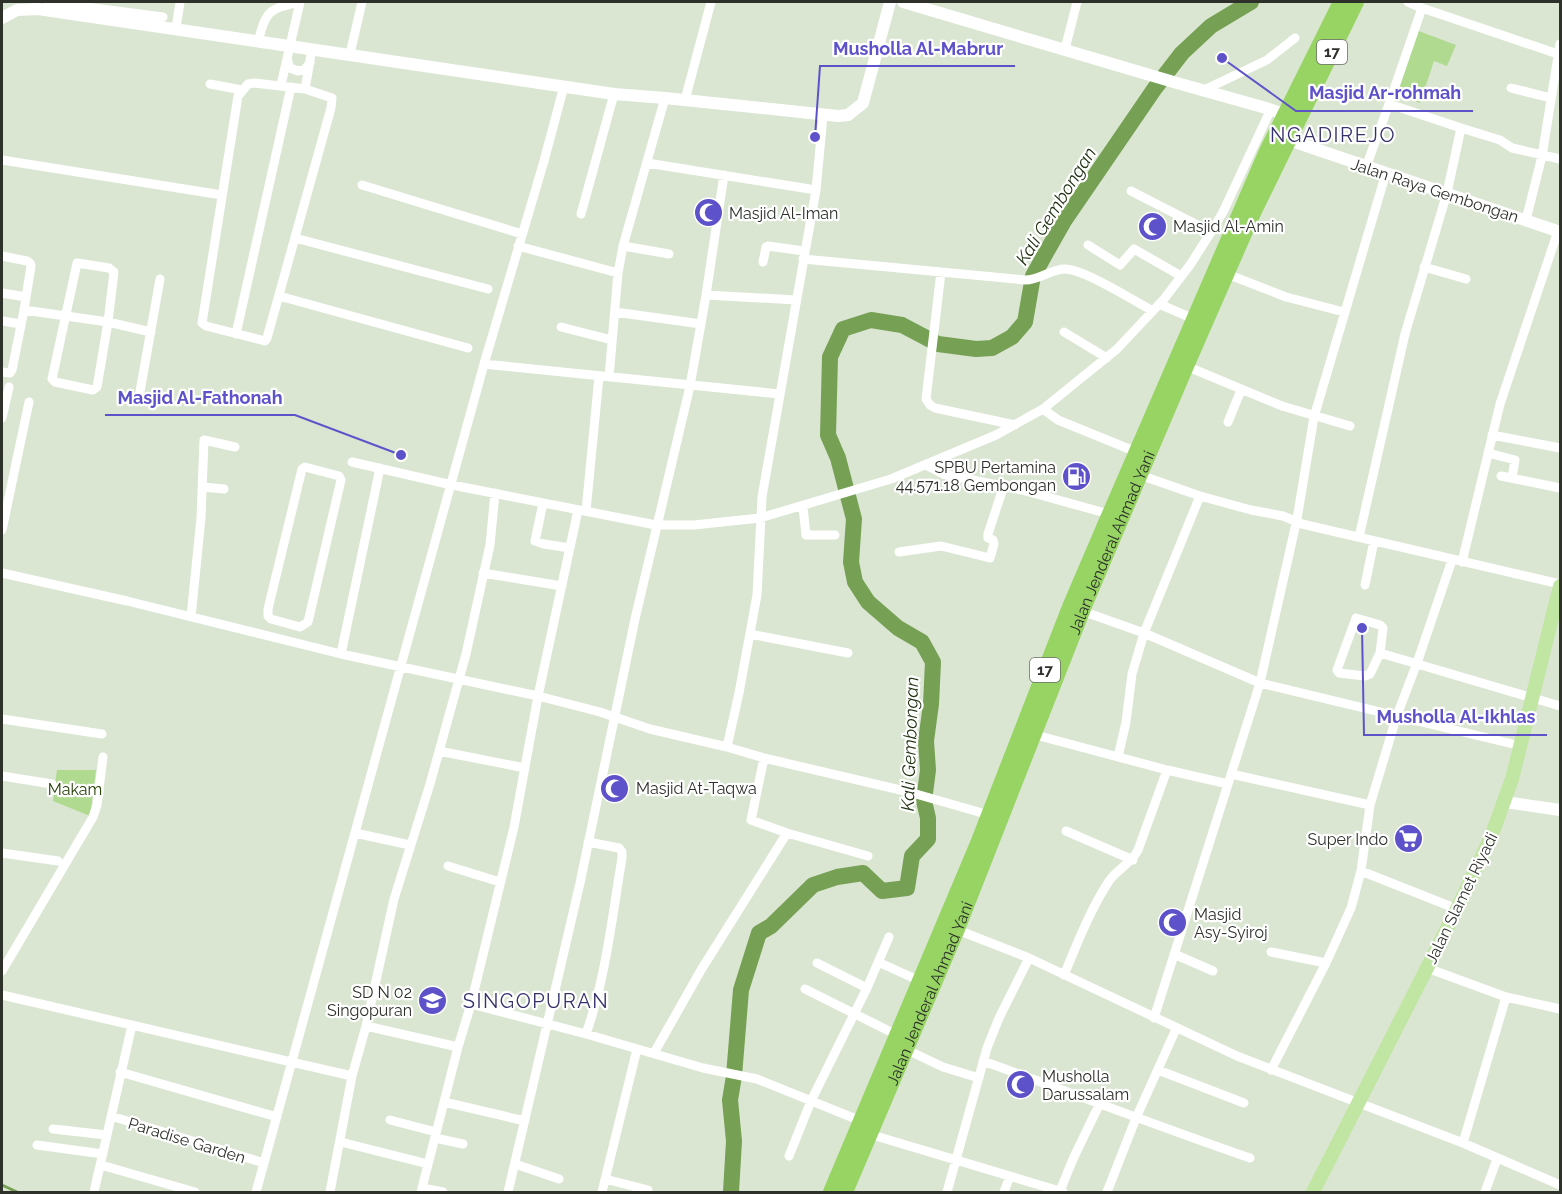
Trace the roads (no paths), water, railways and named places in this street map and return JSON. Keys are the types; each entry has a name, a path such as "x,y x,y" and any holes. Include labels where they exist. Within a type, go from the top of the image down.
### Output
{"highway":[{"name":"Jalan Jenderal Ahmad Yani","path":"1142,455 1186,366 1253,213 1282,137 1285,115 1341,2"},
{"name":"Jalan Jenderal Ahmad Yani","path":"1285,115 1356,2"},
{"name":"Jalan Jenderal Ahmad Yani","path":"901,1042 920,981 951,927 989,815 1082,611 1194,319 1282,137"},
{"name":"Jalan Jenderal Ahmad Yani","path":"831,1192 865,1127 951,927 1027,732 1070,607 1109,514 1135,473"},
{"name":"Jalan Jenderal Ahmad Yani","path":"845,1192 865,1127"}],"main road":[{"name":"Jalan Slamet Riyadi","path":"1313,1192 1457,909 1505,802 1560,590"}],"street":[{"path":"48,2 164,17"},
{"path":"176,28 180,2"},
{"path":"258,42 264,19 270,12 300,2"},
{"path":"236,334 286,86 289,51 300,2"},
{"path":"350,54 362,2"},
{"path":"685,100 711,2"},
{"path":"2,18 17,10 28,9 110,10 176,28 258,42 289,51 312,49 614,94 823,116 848,115 863,103 890,2"},
{"path":"352,462 452,485 656,525 694,525 760,518 822,501 926,465 1015,425 1043,410 1107,358 1156,308 1181,276 1285,115 903,2"},
{"path":"1065,49 1077,2"},
{"path":"1408,2 1558,54"},
{"path":"1366,167 1422,8"},
{"path":"1204,90 1267,60 1295,38"},
{"path":"1526,220 1542,156 1551,98 1557,78 1560,44"},
{"path":"305,89 312,49"},
{"path":"289,51 288,65 294,70 302,71 310,63"},
{"path":"255,82 286,86 305,89 332,98 265,341 202,323 238,96 248,84 255,82"},
{"path":"210,84 242,90"},
{"path":"256,1192 484,364 564,86"},
{"path":"1511,88 1551,98"},
{"path":"581,214 614,94"},
{"path":"443,1192 422,1190 471,1004 500,882 570,548 582,511 612,340 622,246 665,98"},
{"path":"1389,104 1500,140 1512,148 1560,159"},
{"path":"727,747 758,585 760,518 766,469 816,190 823,116"},
{"path":"1359,537 1406,334 1446,194 1461,128"},
{"name":"Jalan Raya Gembongan","path":"1282,137 1559,231"},
{"path":"2,160 222,195"},
{"path":"647,163 816,190"},
{"path":"1154,1018 1260,683 1296,522 1314,417 1386,173"},
{"path":"508,1192 580,883 656,525 690,386 724,175"},
{"path":"362,185 522,234"},
{"path":"1131,191 1211,232"},
{"path":"1462,562 1500,404 1559,231"},
{"path":"295,238 488,289"},
{"path":"1088,245 1120,265 1134,249 1181,276"},
{"path":"518,246 618,273"},
{"path":"622,246 669,254"},
{"path":"763,262 768,246 804,255 1025,280 1036,280 1059,270 1076,271 1156,308 1194,319"},
{"path":"2,256 30,263 24,310 12,370 9,373 2,372"},
{"path":"76,264 99,266 112,269 114,272 108,322 97,387 90,389 55,382 52,379 76,264"},
{"path":"1424,267 1466,279"},
{"path":"941,272 927,403 935,408 1015,425"},
{"path":"1227,274 1286,297 1344,312"},
{"path":"139,397 160,279"},
{"path":"2,293 26,297"},
{"path":"706,295 796,300"},
{"path":"279,296 468,348"},
{"path":"24,310 108,322 151,332"},
{"path":"615,312 701,324"},
{"path":"2,321 21,324"},
{"path":"561,327 612,340"},
{"path":"1064,332 1107,358"},
{"path":"484,364 780,394"},
{"path":"1186,366 1241,390 1314,417 1350,426"},
{"path":"2,418 9,387"},
{"path":"1228,422 1241,390"},
{"path":"2,530 29,402"},
{"path":"1043,410 1058,420 1142,455"},
{"path":"1492,435 1560,448"},
{"path":"182,614 198,551 204,440 235,447"},
{"path":"1488,453 1515,460 1512,478"},
{"path":"926,465 943,474 1004,485 1109,514"},
{"path":"305,467 339,476 341,480 308,622 300,627 283,623 271,619 268,616 268,609 302,469 305,467"},
{"path":"341,654 380,468"},
{"path":"1135,473 1200,496 1462,562 1560,590"},
{"path":"1501,476 1560,488"},
{"path":"899,552 941,546 990,558 994,541 988,538 988,534 1004,485"},
{"path":"203,487 224,489"},
{"path":"330,1192 352,1076 366,1026 387,927 459,679 491,537 495,493"},
{"path":"1118,757 1126,722 1132,674 1144,633 1200,496"},
{"path":"543,503 535,541 570,548"},
{"path":"803,507 807,535 835,535"},
{"path":"1365,585 1374,541"},
{"path":"1270,1070 1345,923 1361,871 1370,805 1397,715 1452,560"},
{"path":"2,573 182,614 341,654 538,696 764,758 930,797 989,815"},
{"path":"483,573 562,586"},
{"path":"1082,611 1144,633 1260,683 1521,746"},
{"path":"1356,618 1383,628 1380,653 1370,674 1365,676 1339,673 1337,670 1356,618"},
{"path":"279,638 283,623"},
{"path":"750,634 848,653"},
{"path":"1380,653 1560,706"},
{"path":"2,719 102,734"},
{"path":"1027,732 1167,770 1230,779 1370,805"},
{"path":"439,751 525,768"},
{"path":"2,971 93,818 104,757"},
{"path":"764,758 751,820 787,833 868,856"},
{"path":"1064,975 1092,911 1108,883 1115,874 1133,860 1167,770"},
{"path":"2,776 52,783"},
{"path":"1505,802 1560,810"},
{"path":"1066,831 1133,860"},
{"path":"355,833 410,845"},
{"path":"654,1053 701,970 787,833"},
{"path":"586,1034 605,971 622,858 619,848 588,842"},
{"path":"2,853 58,861"},
{"path":"448,866 500,882"},
{"path":"1361,871 1457,909"},
{"path":"951,927 1029,958 1176,1029 1270,1070 1463,1143 1560,1185"},
{"path":"789,1156 811,1101 855,1014 889,937"},
{"path":"1270,952 1326,963"},
{"path":"1174,954 1213,971"},
{"path":"947,1192 992,1032 1029,958"},
{"path":"878,962 920,981"},
{"path":"817,963 867,988"},
{"path":"1427,968 1506,997 1560,1009"},
{"path":"805,990 855,1014 943,1067 979,1078"},
{"path":"2,994 352,1076"},
{"path":"1463,1143 1506,997"},
{"path":"471,1004 721,1072 746,1076 791,1092 865,1127 957,1160 1061,1192 1073,1159 1101,1103"},
{"path":"94,1192 132,1025"},
{"path":"366,1026 458,1047"},
{"path":"1107,1192 1136,1118 1176,1029"},
{"path":"603,1192 637,1048"},
{"path":"983,1061 1250,1158"},
{"path":"1158,1070 1244,1103"},
{"path":"120,1072 277,1117"},
{"path":"444,1102 525,1121"},
{"name":"Paradise Garden","path":"111,1116 264,1163"},
{"path":"390,1120 463,1144"},
{"path":"53,1129 107,1135"},
{"path":"341,1142 428,1164"},
{"path":"37,1145 103,1154"},
{"path":"1485,1192 1497,1159"},
{"path":"515,1164 559,1179"},
{"path":"101,1165 195,1192"},
{"path":"1004,1192 1010,1176"},
{"path":"605,1179 648,1190"}],"waterway":[{"name":"Kali Gembongan","path":"731,1192 734,1141 730,1100 741,990 759,933 771,926 813,885 837,877 863,873 882,891 907,888 912,856 928,839 928,818 924,801 928,770 926,741 933,662 922,642 898,628 868,602 855,582 851,562 854,519 838,458 828,435 830,357 843,329 871,320 902,325 938,344 976,349 992,348 1012,337 1025,322 1033,276 1064,221 1155,88 1182,53 1211,26 1251,2"},
{"path":"2,1185 17,1192"}],"place":[{"name":"Masjid Ar-rohmah","path":"1222,58"},
{"name":"Musholla Al-Mabrur","path":"815,137"},
{"name":"Masjid Al-Iman","path":"708,213"},
{"name":"Masjid Al-Amin","path":"1152,226"},
{"name":"Masjid Al-Fathonah","path":"401,455"},
{"name":"SPBU Pertamina 44.571.18 Gembongan","path":"1077,476"},
{"name":"Musholla Al-Ikhlas","path":"1362,628"},
{"name":"Masjid At-Taqwa","path":"615,788"},
{"name":"Super Indo","path":"1409,839"},
{"name":"Masjid Asy-Syiroj","path":"1173,923"},
{"name":"SD N 02 Singopuran","path":"433,1001"},
{"name":"Musholla Darussalam","path":"1021,1085"}],"district":[{"name":"NGADIREJO","path":"1333,135"},
{"name":"SINGOPURAN","path":"536,1001"}],"park label":[{"name":"Makam","path":"75,789"}]}
